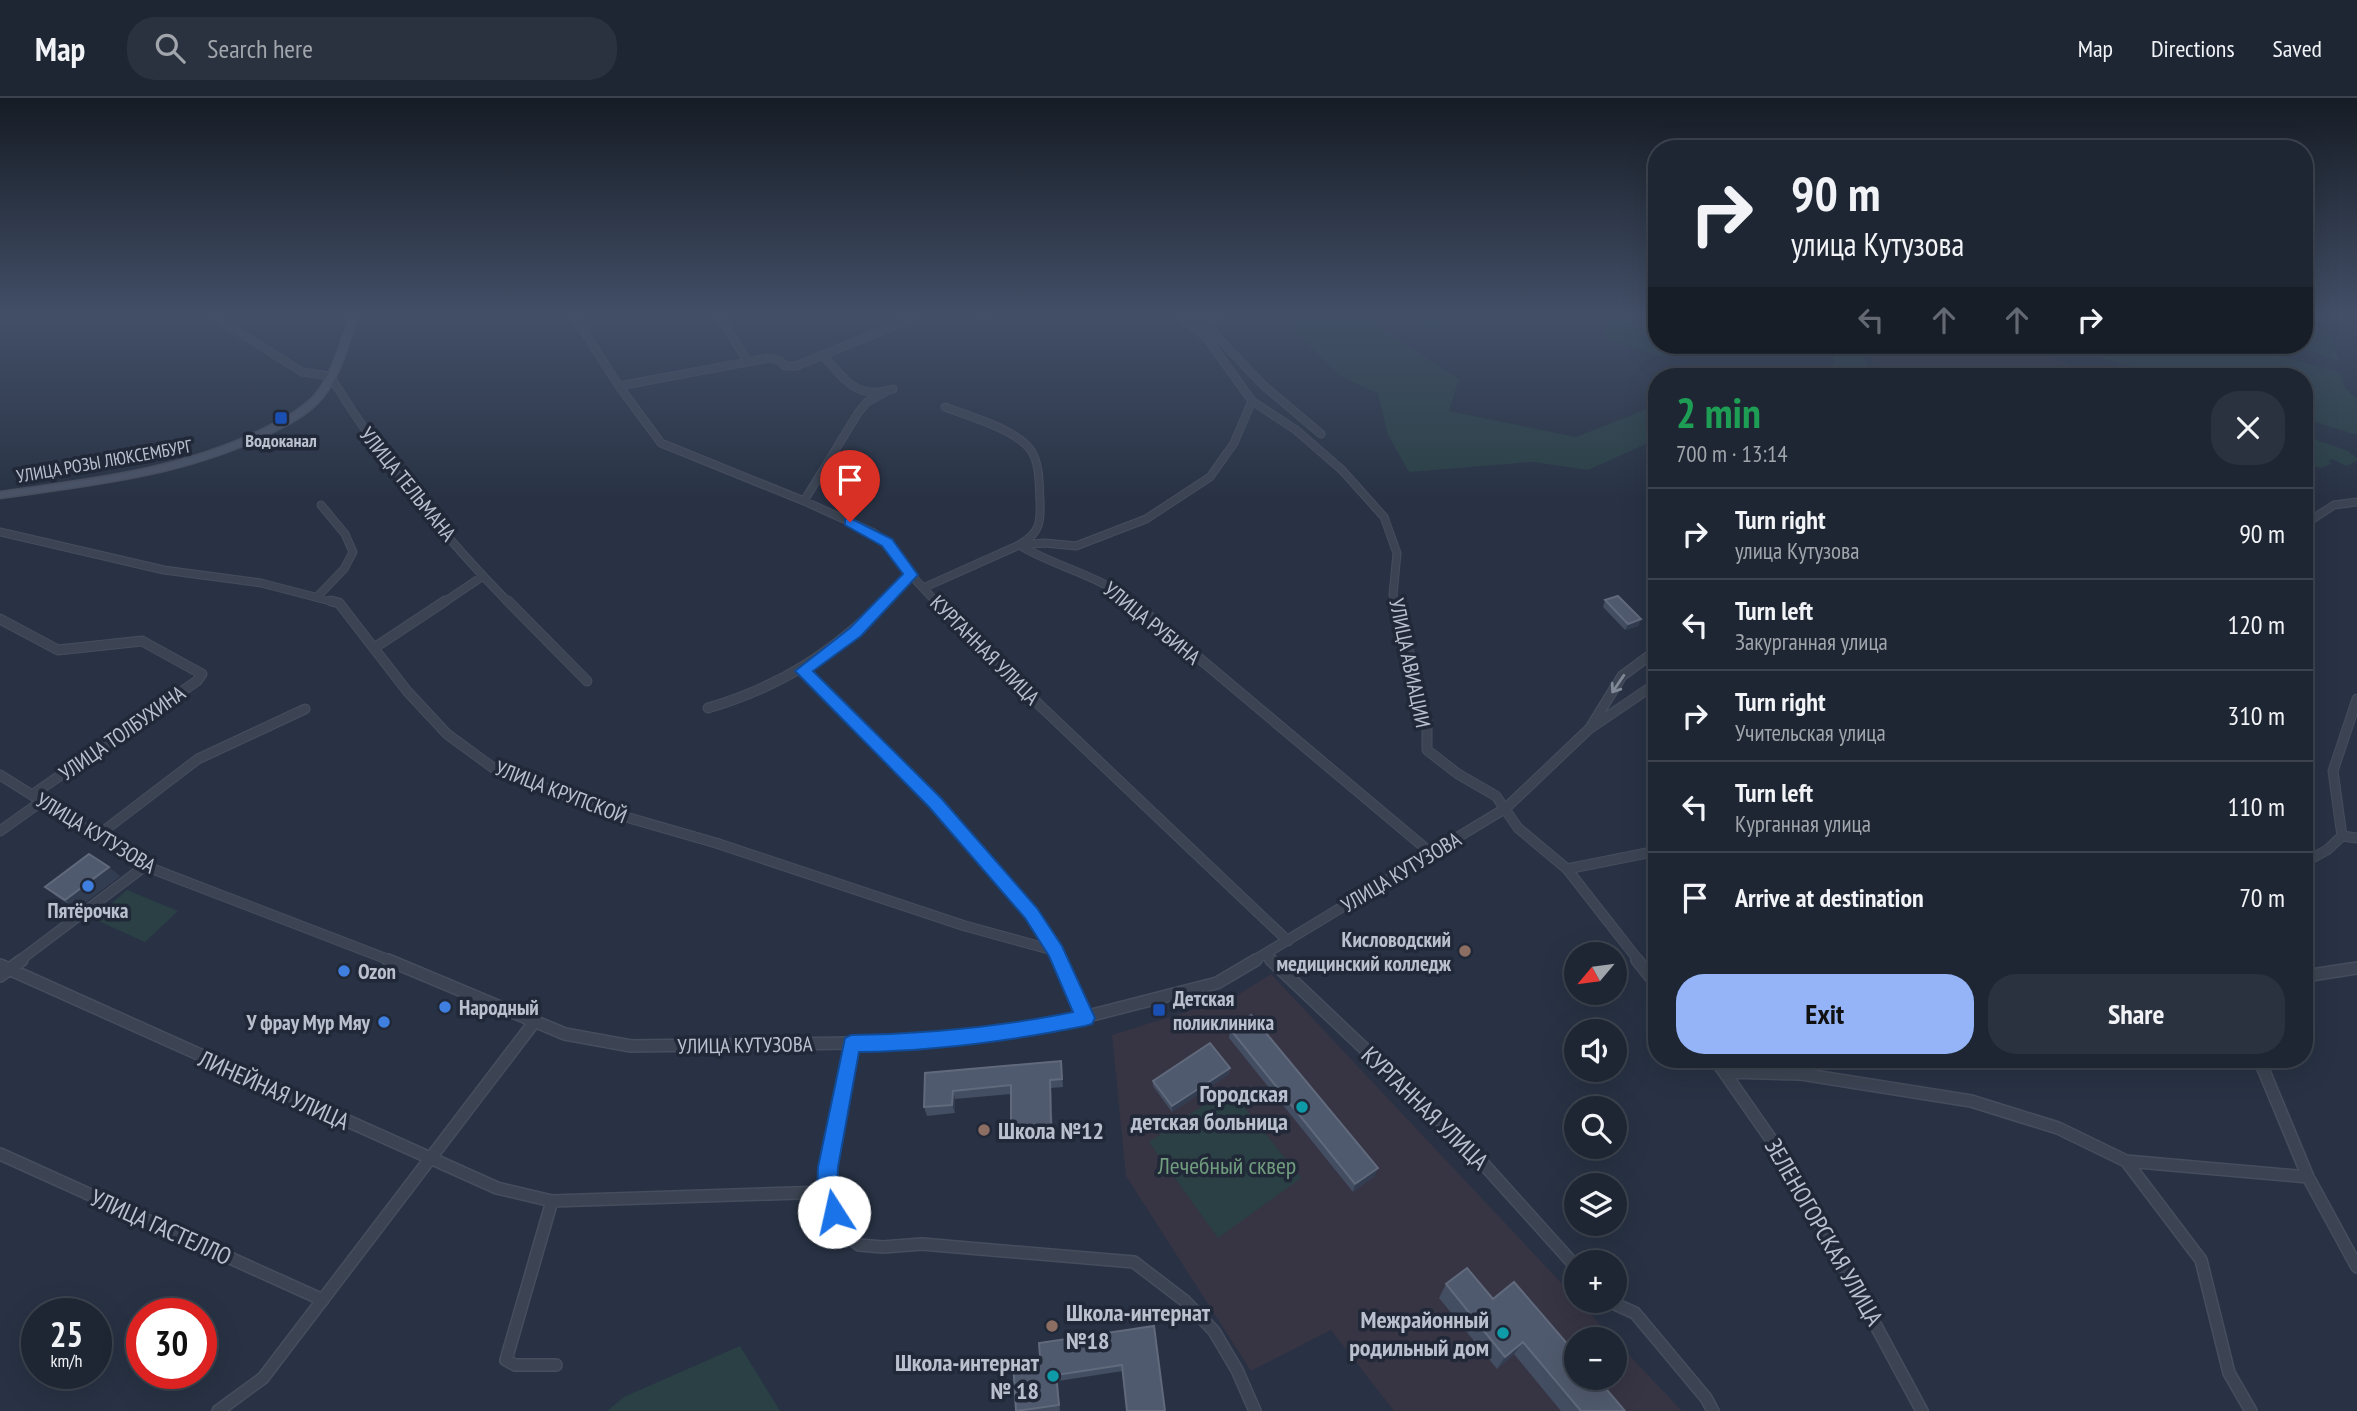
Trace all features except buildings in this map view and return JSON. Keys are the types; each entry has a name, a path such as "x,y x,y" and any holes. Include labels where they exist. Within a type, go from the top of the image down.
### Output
{"street":[{"name":"УЛИЦА РОЗЫ ЛЮКСЕМБУРГ","path":"0,495 164,470 209,458 294,416 319,397 329,377"},
{"name":"УЛИЦА ТЕЛЬМАНА","path":"331,377 365,433 483,576 587,681"},
{"name":"КУРГАННАЯ УЛИЦА","path":"613,377 661,443 804,501 887,543 911,575 992,660 1288,941"},
{"path":"619,386 666,377"},
{"path":"804,501 858,413 867,402 889,391 865,393 853,388 842,377"},
{"name":"УЛИЦА АВИАЦИИ","path":"1235,377 1252,401 1296,430 1342,470 1384,517 1397,553 1393,595 1427,721 1424,743 1427,750 1458,774 1496,796 1506,808"},
{"path":"1256,377 1321,433"},
{"path":"1019,545 1045,543 1076,547 1146,519 1210,477 1234,443 1252,401"},
{"path":"923,588 1019,545 1035,536 1041,526 1038,468 1030,447 989,423 945,407"},
{"path":"2313,519 2334,505 2357,502"},
{"path":"318,596 349,566 354,554 351,542 321,505"},
{"name":"УЛИЦА КРУПСКОЙ","path":"0,532 164,570 261,583 339,603 407,691 447,734 492,767 605,811 716,843 965,926 1056,951"},
{"name":"УЛИЦА РУБИНА","path":"1019,545 1032,554 1100,580 1125,596 1431,853"},
{"path":"708,708 736,701 803,671 855,632 911,575"},
{"path":"374,648 483,576"},
{"name":"УЛИЦА ТОЛБУХИНА","path":"0,619 58,650 142,641 202,674 197,681 32,795"},
{"name":"УЛИЦА КУТУЗОВА","path":"1589,729 1622,676 1648,657"},
{"path":"803,671 935,803 1031,913 1056,951 1085,1018"},
{"name":"УЛИЦА КУТУЗОВА","path":"0,775 145,866 430,976 576,1037 631,1046 938,1041 1016,1032 1085,1018 1217,983 1506,808 1589,729 1648,688"},
{"path":"2342,836 2333,771 2357,699"},
{"path":"96,836 198,759 305,709"},
{"name":"УЛИЦА ТОЛБУХИНА","path":"0,831 42,801"},
{"path":"1506,808 1518,828 1567,869 1648,973"},
{"path":"2342,836 2357,838"},
{"path":"2313,858 2327,850 2342,836"},
{"path":"1567,869 1648,853"},
{"path":"2,970 145,866"},
{"name":"КУРГАННАЯ УЛИЦА","path":"1266,955 1470,1149 1564,1254"},
{"path":"2313,975 2357,968"},
{"name":"ЛИНЕЙНАЯ УЛИЦА","path":"2,970 497,1188 552,1201 827,1192"},
{"path":"218,1411 263,1378 535,1021"},
{"path":"851,1044 828,1167 827,1192 842,1232 859,1245 883,1247 922,1244 1134,1262 1185,1301 1214,1331 1237,1370 1255,1411"},
{"name":"ЗЕЛЕНОГОРСКАЯ УЛИЦА","path":"1722,1068 1789,1165 1923,1411"},
{"path":"2263,1068 2308,1177 2357,1267"},
{"path":"1725,1072 1801,1074 1971,1101 2058,1128 2126,1161 2308,1177"},
{"name":"УЛИЦА ГАСТЕЛЛО","path":"0,1154 323,1300"},
{"path":"2126,1161 2201,1260 2229,1373 2251,1411"},
{"path":"552,1201 506,1360 515,1365 556,1365"},
{"path":"1627,1310 1635,1313 1706,1398 1713,1411"}],"shaded area":[{"path":"1271,974 1564,1286 1564,1313 1590,1313 1603,1327 1564,1327 1564,1390 1627,1390 1627,1353 1682,1411 1394,1411 1331,1330 1251,1371 1126,1176 1112,1035 1236,996"}],"green space":[{"path":"1344,377 1456,377 1459,379 1449,411 1576,437 1648,409 1648,443 1588,470 1533,462 1409,472 1388,435 1378,394"},
{"path":"2313,377 2342,377 2345,388 2357,399 2357,435 2313,421"},
{"path":"2313,439 2348,451 2357,458 2357,461 2346,466 2333,459 2329,460 2331,464 2321,468 2313,466"},
{"path":"127,890 178,911 145,942 94,919"},
{"name":"Лечебный сквер","path":"1229,1088 1301,1178 1218,1238 1149,1142"},
{"path":"740,1346 780,1411 607,1411 624,1397"}],"place":[{"name":"Водоканал","path":"281,418"},
{"name":"Пятёрочка","path":"88,886"},
{"name":"Кисловодский медицинский колледж","path":"1465,951"},
{"name":"Ozon","path":"344,971"},
{"name":"Народный","path":"445,1007"},
{"name":"Детская поликлиника","path":"1159,1010"},
{"name":"У фрау Мур Мяу","path":"384,1022"},
{"name":"Городская детская больница","path":"1302,1107"},
{"name":"Школа №12","path":"984,1130"},
{"name":"Школа-интернат №18","path":"1052,1326"},
{"name":"Межрайонный родильный дом","path":"1503,1333"},
{"name":"Школа-интернат № 18","path":"1053,1376"}],"route":[{"path":"834,1212 827,1192 828,1167 851,1044 925,1042 1016,1032 1085,1018 1056,951 1031,913 935,803 803,671 855,632 911,575 887,543 850,522"}]}
